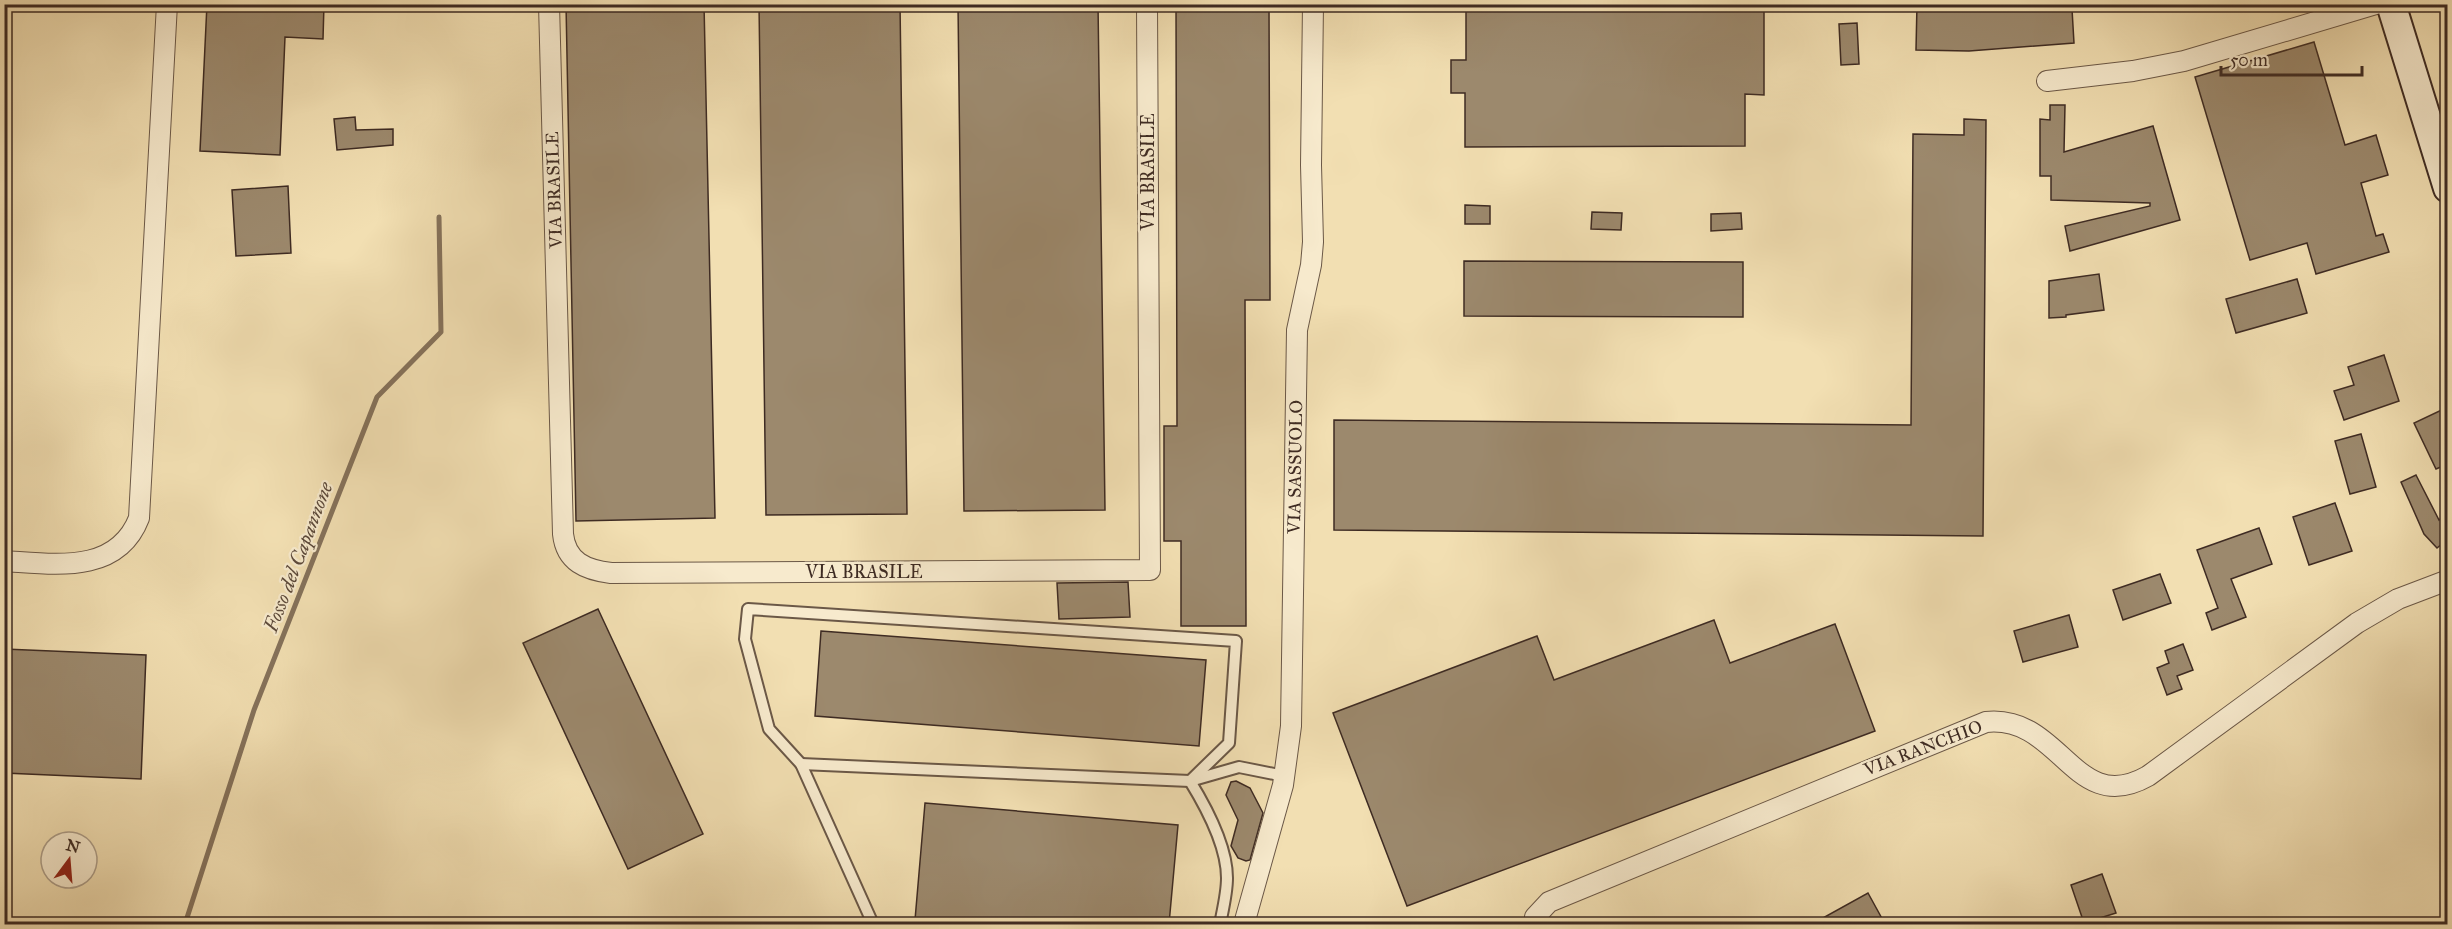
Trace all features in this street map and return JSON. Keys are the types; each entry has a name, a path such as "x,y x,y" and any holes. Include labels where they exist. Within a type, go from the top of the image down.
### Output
{"street":[{"path":"4,561 59,564 101,557 125,544 139,518 167,4"},
{"name":"VIA BRASILE","path":"549,4 563,534 568,554 577,563 596,571 611,573 1150,570 1147,4"},
{"name":"VIA SASSUOLO","path":"1244,924 1284,776 1291,726 1297,330 1311,265 1313,242 1311,165 1313,4"},
{"path":"2048,81 2133,71 2184,61 2376,4"},
{"path":"2391,4 2448,188"},
{"name":"VIA RANCHIO","path":"1534,924 1535,917 1549,902 1986,722 2010,722 2027,728 2097,784 2115,788 2132,784 2148,776 2357,623 2398,599 2448,580"}],"lane":[{"path":"873,924 801,764 769,729 745,639 748,609 1236,641 1229,743 1190,781"},
{"path":"801,764 1190,781 1239,767 1284,776"},
{"path":"1190,781 1208,810 1224,861 1227,876 1220,924"}],"building":[{"path":"207,4 324,4 323,39 285,37 280,155 200,151"},
{"path":"566,4 704,4 715,518 576,521"},
{"path":"759,4 900,4 907,514 766,515"},
{"path":"958,4 1098,4 1105,510 964,511"},
{"path":"1176,4 1269,4 1270,300 1245,300 1246,626 1181,626 1181,541 1164,541 1164,426 1177,426"},
{"path":"1466,4 1764,4 1764,95 1745,94 1745,146 1465,147 1465,93 1451,93 1451,60 1466,60"},
{"path":"1917,4 2040,4 2040,11 2072,9 2074,43 1969,51 1916,50"},
{"path":"1857,23 1859,64 1841,65 1839,24"},
{"path":"2314,42 2345,145 2376,135 2388,175 2361,183 2376,236 2383,234 2389,252 2316,274 2307,243 2250,260 2195,77"},
{"path":"2050,105 2065,105 2064,152 2153,126 2180,220 2070,251 2065,226 2150,206 2150,203 2051,200 2051,176 2040,176 2040,119 2050,120"},
{"path":"355,117 356,130 393,129 393,145 337,150 334,119"},
{"path":"1964,119 1986,120 1983,536 1334,530 1334,420 1911,425 1913,134 1964,135"},
{"path":"288,186 291,253 236,256 232,190"},
{"path":"1465,205 1490,206 1490,224 1465,224"},
{"path":"1592,212 1622,213 1621,230 1591,229"},
{"path":"1741,213 1742,229 1711,231 1711,214"},
{"path":"1464,261 1743,262 1743,317 1464,316"},
{"path":"2099,274 2104,310 2049,318 2049,281"},
{"path":"2297,279 2307,313 2236,333 2226,299"},
{"path":"2384,355 2399,401 2344,420 2334,391 2354,385 2348,367"},
{"path":"2448,407 2448,464 2436,469 2414,423"},
{"path":"2361,434 2376,487 2350,494 2335,441"},
{"path":"2416,475 2439,520 2448,512 2448,539 2437,548 2424,534 2401,482"},
{"path":"2335,503 2352,551 2309,565 2293,517"},
{"path":"2259,528 2272,564 2231,579 2246,617 2212,630 2206,613 2218,608 2197,550"},
{"path":"2160,574 2171,603 2123,620 2113,590"},
{"path":"1128,582 1130,617 1059,619 1057,583"},
{"path":"598,609 703,834 628,869 523,643"},
{"path":"2069,615 2078,647 2023,662 2014,631"},
{"path":"1714,620 1730,663 1835,624 1875,731 1407,906 1333,713 1537,636 1554,680"},
{"path":"821,631 1206,660 1199,746 815,716"},
{"path":"2183,644 2193,670 2177,676 2182,689 2167,695 2157,668 2169,663 2165,651"},
{"path":"4,649 146,655 141,779 4,773"},
{"path":"1236,781 1250,788 1263,813 1250,860 1246,861 1238,858 1231,846 1238,820 1226,795 1231,782"},
{"path":"925,803 1178,825 1169,924 969,924 915,920"},
{"path":"2102,874 2116,913 2084,923 2071,885"},
{"path":"1868,893 1885,924 1812,924"}],"waterway":[{"name":"Fosso del Capannone","path":"185,924 254,710 377,397 441,332 439,217"}]}
